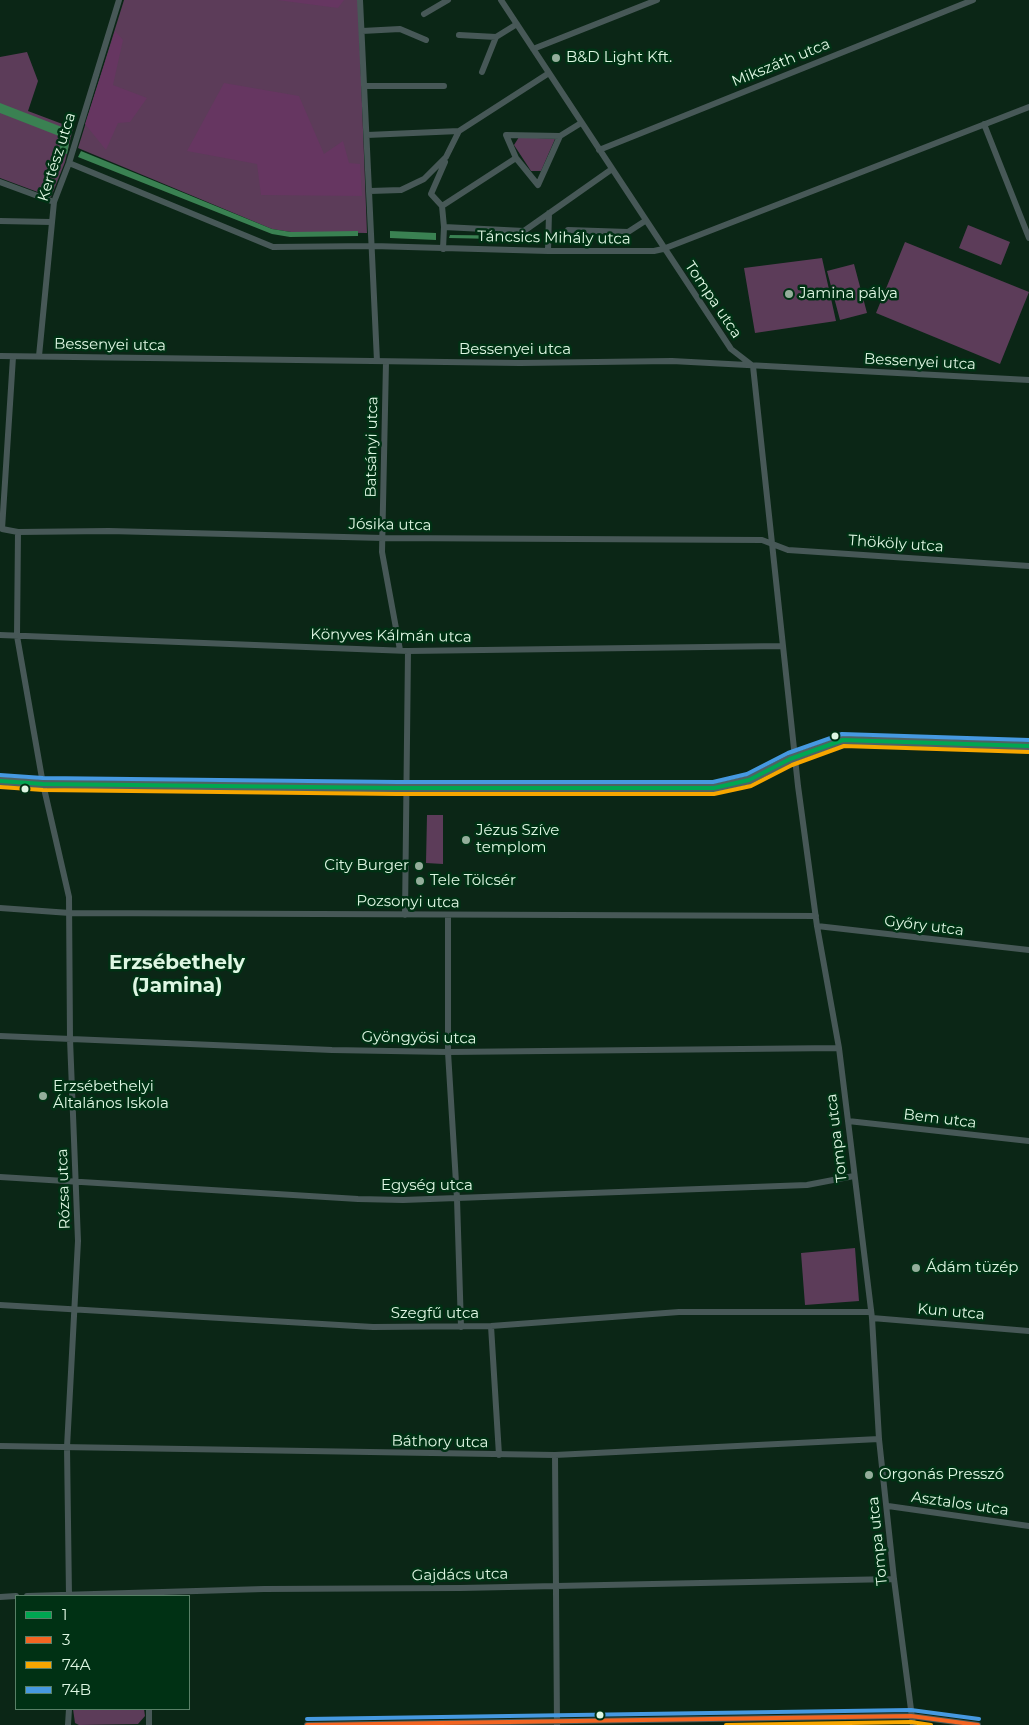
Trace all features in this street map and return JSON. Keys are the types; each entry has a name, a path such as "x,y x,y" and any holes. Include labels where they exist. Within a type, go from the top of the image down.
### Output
{"street":[{"name":"Kertész utca","path":"39,356 54,202 69,163 118,0"},
{"path":"360,0 377,362"},
{"path":"424,14 448,0"},
{"name":"Tompa utca","path":"502,0 645,221 731,349 753,366 782,646 797,757 798,786 817,926 848,1120 871,1315 879,1439 912,1725"},
{"path":"533,49 657,0"},
{"name":"Mikszáth utca","path":"599,150 973,0"},
{"path":"459,35 496,37 517,24"},
{"path":"362,31 400,28 426,40"},
{"path":"482,72 496,37"},
{"path":"367,135 459,131 549,73"},
{"path":"365,86 444,86"},
{"name":"Táncsics Mihály utca","path":"69,163 273,247 373,246 548,251 664,249 1029,107"},
{"path":"560,136 538,185 516,158 506,135 560,136 581,123"},
{"path":"984,124 1029,238"},
{"path":"443,249 444,227 442,206 432,197 446,157 459,131"},
{"path":"370,191 400,190 426,177 446,157"},
{"path":"442,206 516,158"},
{"path":"444,227 524,231 612,170"},
{"path":"426,177 436,183"},
{"path":"0,182 54,202"},
{"path":"548,251 549,213"},
{"path":"0,221 51,222"},
{"path":"568,230 628,232 645,221"},
{"name":"Bessenyei utca","path":"0,356 377,362 672,361 1029,380"},
{"path":"13,357 1,529 18,532 17,636"},
{"name":"Batsányi utca","path":"386,362 382,552 400,650"},
{"name":"Jósika utca","path":"18,532 109,531 383,538 762,540"},
{"name":"Thököly utca","path":"762,540 788,550 1029,566"},
{"name":"Könyves Kálmán utca","path":"0,636 408,651 782,646"},
{"name":"Rózsa utca","path":"17,636 43,784 69,897 70,912 70,1039 78,1241 67,1447 69,1595"},
{"path":"405,915 408,651"},
{"path":"0,781 43,784 406,788 714,788 748,780 797,757 843,740 1029,746"},
{"name":"Pozsonyi utca","path":"0,908 70,912 816,916"},
{"path":"448,915 448,1052 457,1199 461,1327"},
{"name":"Győry utca","path":"817,926 1029,950"},
{"name":"Gyöngyösi utca","path":"0,1036 448,1052 838,1048"},
{"name":"Bem utca","path":"848,1120 1029,1141"},
{"name":"Egység utca","path":"0,1177 358,1199 457,1199 807,1185 854,1176"},
{"name":"Szegfű utca","path":"0,1305 374,1327 491,1326 679,1312 871,1315"},
{"name":"Kun utca","path":"871,1315 1029,1331"},
{"path":"491,1326 499,1455"},
{"name":"Báthory utca","path":"0,1446 555,1455 879,1439"},
{"path":"555,1455 556,1723"},
{"name":"Asztalos utca","path":"888,1506 1029,1526"},
{"name":"Gajdács utca","path":"146,1595 264,1589 556,1586 894,1579"},
{"path":"0,1597 15,1596"},
{"path":"68,1710 68,1725"},
{"path":"149,1710 149,1725"},
{"path":"307,1725 556,1723 911,1716 978,1725"}],"shaded area":[{"path":"124,0 358,0 367,233 291,232 272,229 78,148"},
{"path":"277,0 344,0 338,8"},
{"path":"115,31 123,40 113,85 147,98 130,122 118,123 106,150 85,124"},
{"path":"27,52 38,81 28,111 73,128 65,162 51,197 0,178 0,57"},
{"path":"224,83 299,96 324,154 343,141 349,163 360,164 362,196 261,195 257,164 187,151"},
{"path":"0,103 67,129 69,144 67,154 60,152 59,136 0,113"},
{"path":"519,137 555,139 541,171 531,171 514,145"},
{"path":"81,151 272,229 291,232 358,231 358,236 290,237 272,234 78,157"},
{"path":"968,225 1010,242 1001,265 959,248"},
{"path":"390,231 436,233 436,240 390,238"},
{"path":"450,235 541,236 541,240 449,238"},
{"path":"905,242 1029,292 1000,364 876,313"},
{"name":"Jamina pálya","path":"822,258 836,321 755,333 744,268"},
{"path":"854,264 867,313 840,320 827,271"},
{"path":"427,815 443,815 443,864 426,863"},
{"path":"855,1248 859,1301 805,1305 801,1253"},
{"path":"73,1710 144,1710 145,1716 138,1724 79,1725 75,1723"}],"transit line":[{"name":"74B","path":"0,775 43,778 396,782 713,782 747,774 788,753 842,734 1029,740"},
{"name":"1","path":"0,781 43,784 396,788 714,788 749,780 790,759 843,740 1029,746"},
{"name":"74A","path":"0,787 43,790 396,794 714,794 751,786 792,765 844,746 1029,752"},
{"name":"74B","path":"307,1719 911,1710 979,1719"},
{"name":"3","path":"307,1725 911,1716 978,1725"},
{"name":"74A","path":"726,1725 911,1722 931,1725"}],"place":[{"name":"B&D Light Kft.","path":"556,58"},
{"name":"Jamina pálya","path":"789,294"},
{"name":"Jézus Szíve templom","path":"466,840"},
{"name":"City Burger","path":"419,866"},
{"name":"Tele Tölcsér","path":"420,881"},
{"name":"Erzsébethelyi Általános Iskola","path":"43,1096"},
{"name":"Ádám tüzép","path":"916,1268"},
{"name":"Orgonás Presszó","path":"869,1475"}],"district":[{"name":"Erzsébethely (Jamina)","path":"177,974"}]}
